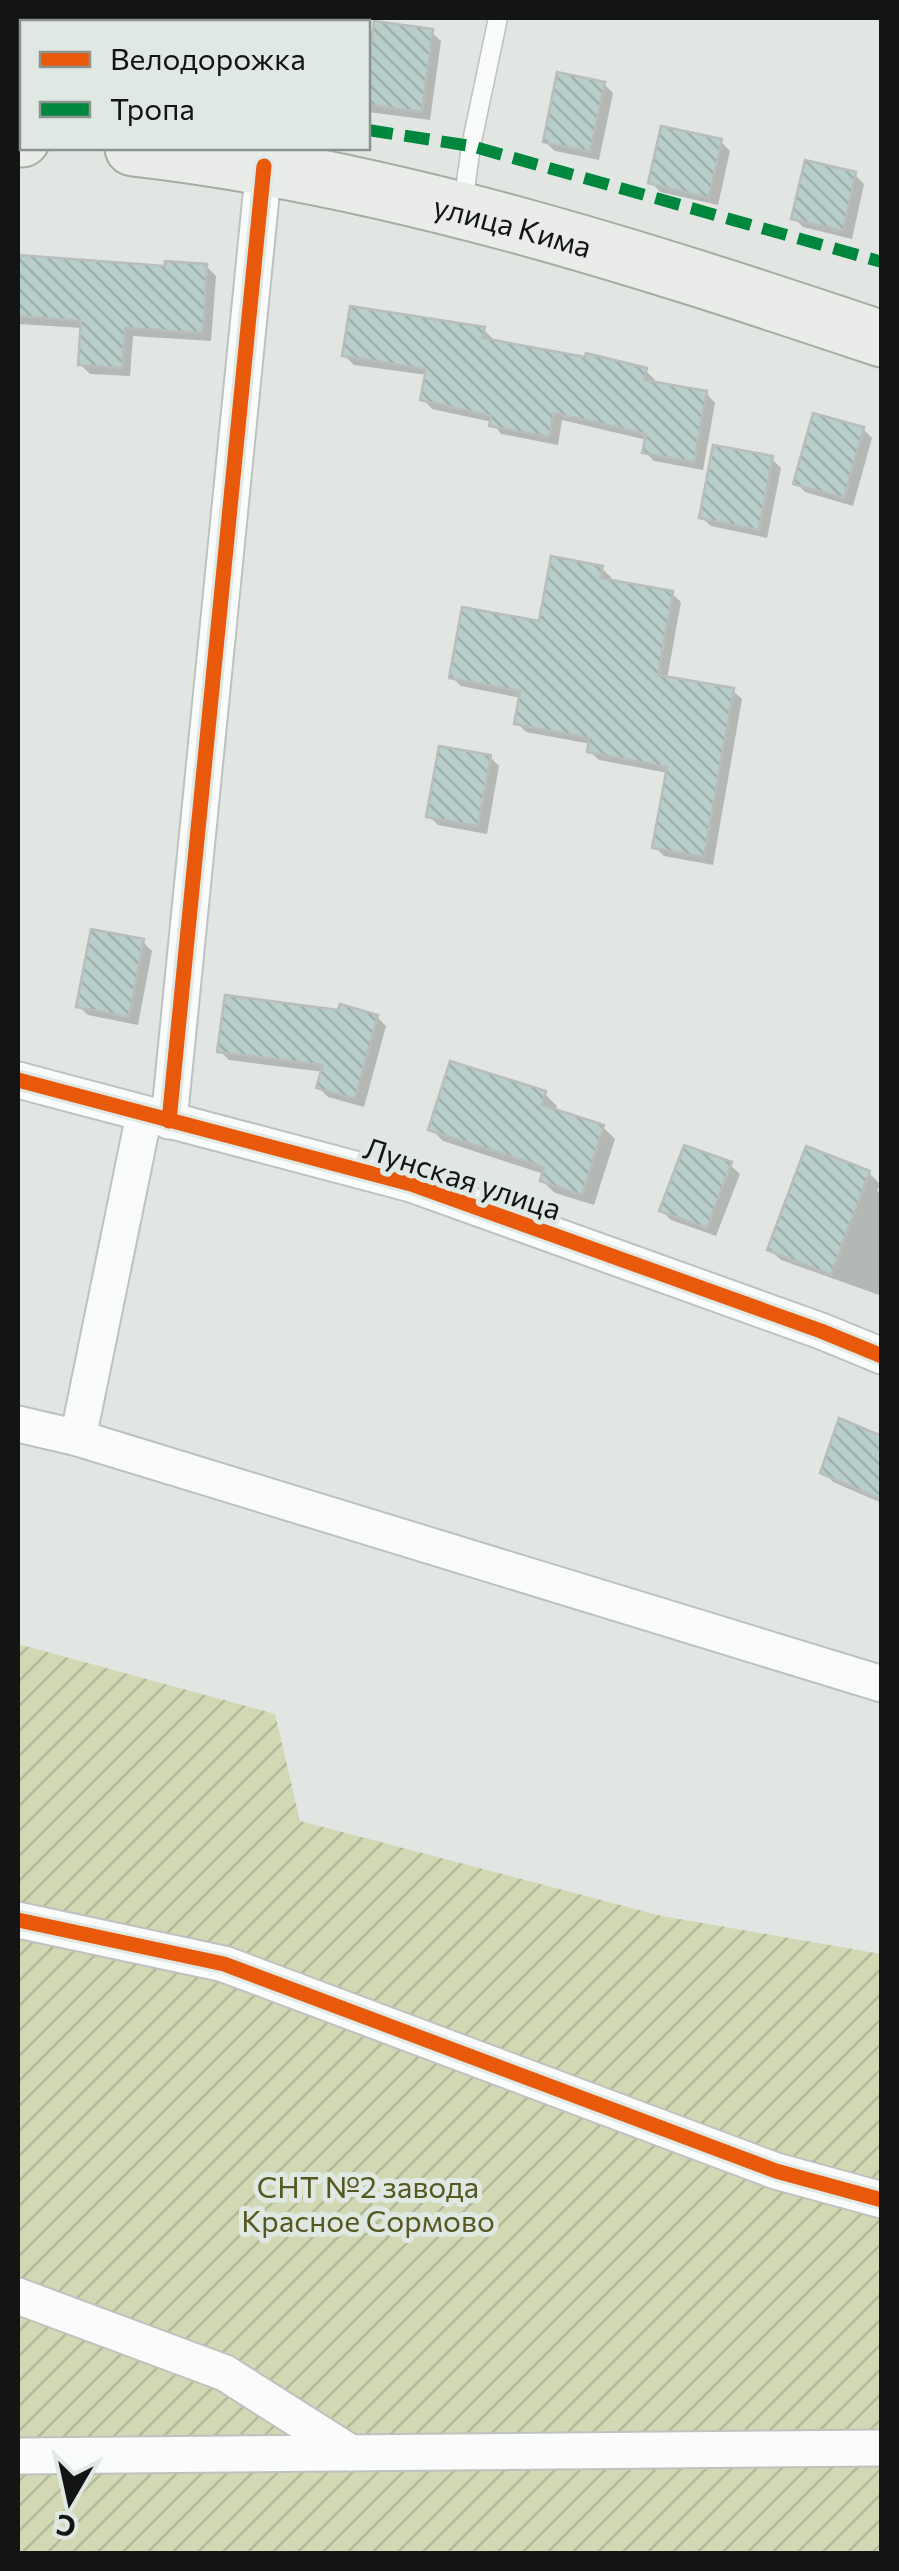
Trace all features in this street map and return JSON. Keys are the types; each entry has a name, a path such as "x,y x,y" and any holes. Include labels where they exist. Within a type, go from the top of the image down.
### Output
{"main road":[{"name":"улица Кима","path":"148,150 264,166 462,210 725,286 882,339"}],"street":[{"path":"78,1438 157,1118 264,166"},
{"name":"Лунская улица","path":"18,1080 411,1184 882,1356"},
{"path":"18,1424 78,1438 882,1684"},
{"path":"18,1920 224,1964 776,2171 882,2200"},
{"path":"18,2296 225,2373 351,2453"},
{"path":"18,2456 882,2448"}],"lane":[{"path":"462,210 498,18"}],"green space":[{"name":"СНТ №2 завода Красное Сормово","path":"18,1644 275,1714 300,1821 662,1916 881,1954 881,2553 18,2553"}],"building":[{"path":"374,21 433,29 422,112 370,105"},
{"path":"557,72 605,82 590,152 543,142"},
{"path":"661,126 722,139 709,198 648,183"},
{"path":"805,160 856,172 843,231 791,219"},
{"path":"18,255 165,266 165,261 207,264 203,333 125,328 122,368 78,365 81,321 18,316"},
{"path":"350,306 485,327 483,338 585,357 586,353 647,368 644,380 707,391 694,462 642,453 646,434 554,413 549,437 489,426 491,416 420,400 426,369 342,356"},
{"path":"813,413 864,427 844,498 793,484"},
{"path":"713,445 773,456 759,530 699,518"},
{"path":"551,556 603,566 600,578 673,591 658,675 734,688 704,857 652,848 667,767 587,752 589,738 514,724 520,691 449,678 462,607 539,621"},
{"path":"439,746 491,755 478,826 426,817"},
{"path":"91,929 144,939 129,1017 76,1007"},
{"path":"225,995 338,1010 340,1004 378,1015 355,1099 316,1088 323,1065 217,1052"},
{"path":"450,1061 546,1091 542,1105 604,1125 582,1195 540,1181 544,1167 428,1130"},
{"path":"684,1145 732,1162 707,1228 659,1211"},
{"path":"806,1146 870,1171 831,1275 767,1250"},
{"path":"839,1418 882,1436 882,1500 820,1473"}],"marked path":[{"path":"370,130 471,146 882,262"}],"cycle path":[{"path":"169,1121 264,166"},
{"path":"18,1080 411,1184 882,1356"},
{"path":"18,1920 224,1964 776,2171 882,2200"}]}
